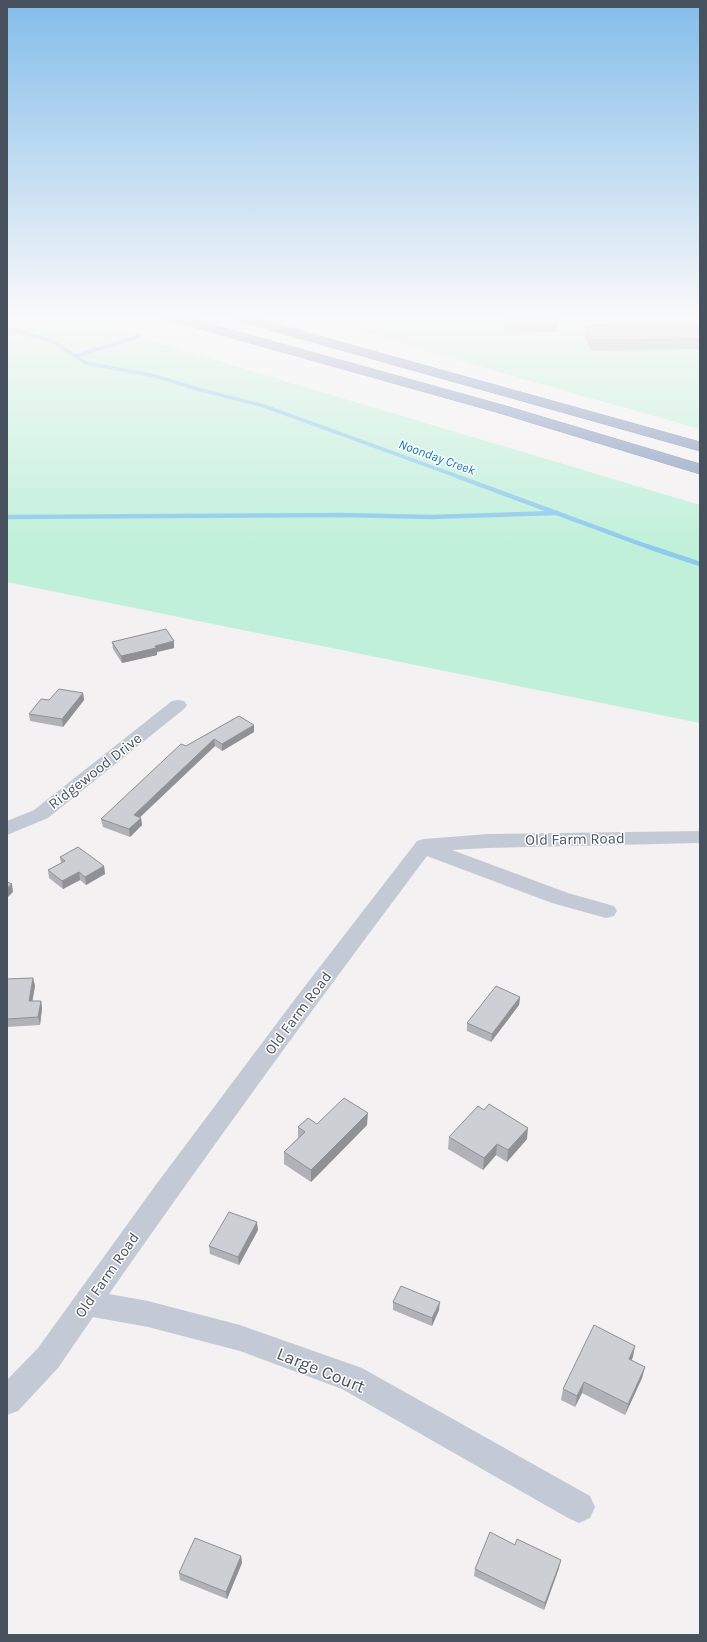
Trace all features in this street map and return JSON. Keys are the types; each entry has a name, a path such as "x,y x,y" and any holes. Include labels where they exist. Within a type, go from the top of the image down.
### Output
{"highway":[{"path":"443,394 700,469"},
{"path":"474,394 700,459"},
{"path":"510,394 700,447"}],"street":[{"name":"Ridgewood Drive","path":"7,829 41,814 178,705"},
{"name":"Old Farm Road","path":"7,1401 48,1358 86,1303 286,1028 424,846 488,841 700,837"},
{"path":"424,846 560,898 606,911"},
{"name":"Large Court","path":"86,1303 148,1314 240,1338 351,1378 579,1507"}],"green space":[{"path":"7,394 327,394 700,505 700,723 7,582"},
{"path":"575,394 700,394 700,429"}],"building":[{"path":"166,629 174,641 155,646 156,648 121,656 112,642"},
{"path":"59,689 83,693 62,719 29,714 41,699 49,700"},
{"path":"239,716 254,725 222,744 214,739 134,815 141,818 129,829 101,819 181,744 186,746"},
{"path":"78,847 104,866 85,877 79,872 62,881 48,870 65,861 60,857"},
{"path":"7,882 12,884 7,888"},
{"path":"33,978 29,1001 41,1001 38,1017 7,1019 7,979"},
{"path":"496,986 520,997 492,1034 467,1023"},
{"path":"344,1098 368,1113 311,1170 284,1152 305,1132 298,1127 308,1118 317,1124"},
{"path":"489,1104 528,1128 508,1150 497,1144 484,1158 449,1137 478,1106 484,1110"},
{"path":"229,1212 257,1222 238,1257 209,1246"},
{"path":"401,1286 440,1302 432,1318 393,1302"},
{"path":"594,1325 635,1346 629,1359 645,1367 628,1404 584,1382 577,1396 563,1389"},
{"path":"490,1532 515,1545 517,1539 561,1560 545,1603 475,1569"},
{"path":"195,1538 241,1556 226,1592 179,1573"}],"waterway":[{"name":"Noonday Creek","path":"215,394 264,406 462,478"},
{"name":"Noonday Creek","path":"459,477 557,513"},
{"path":"7,517 343,515 431,517 557,513"},
{"name":"Noonday Creek","path":"557,513 700,564"}]}
